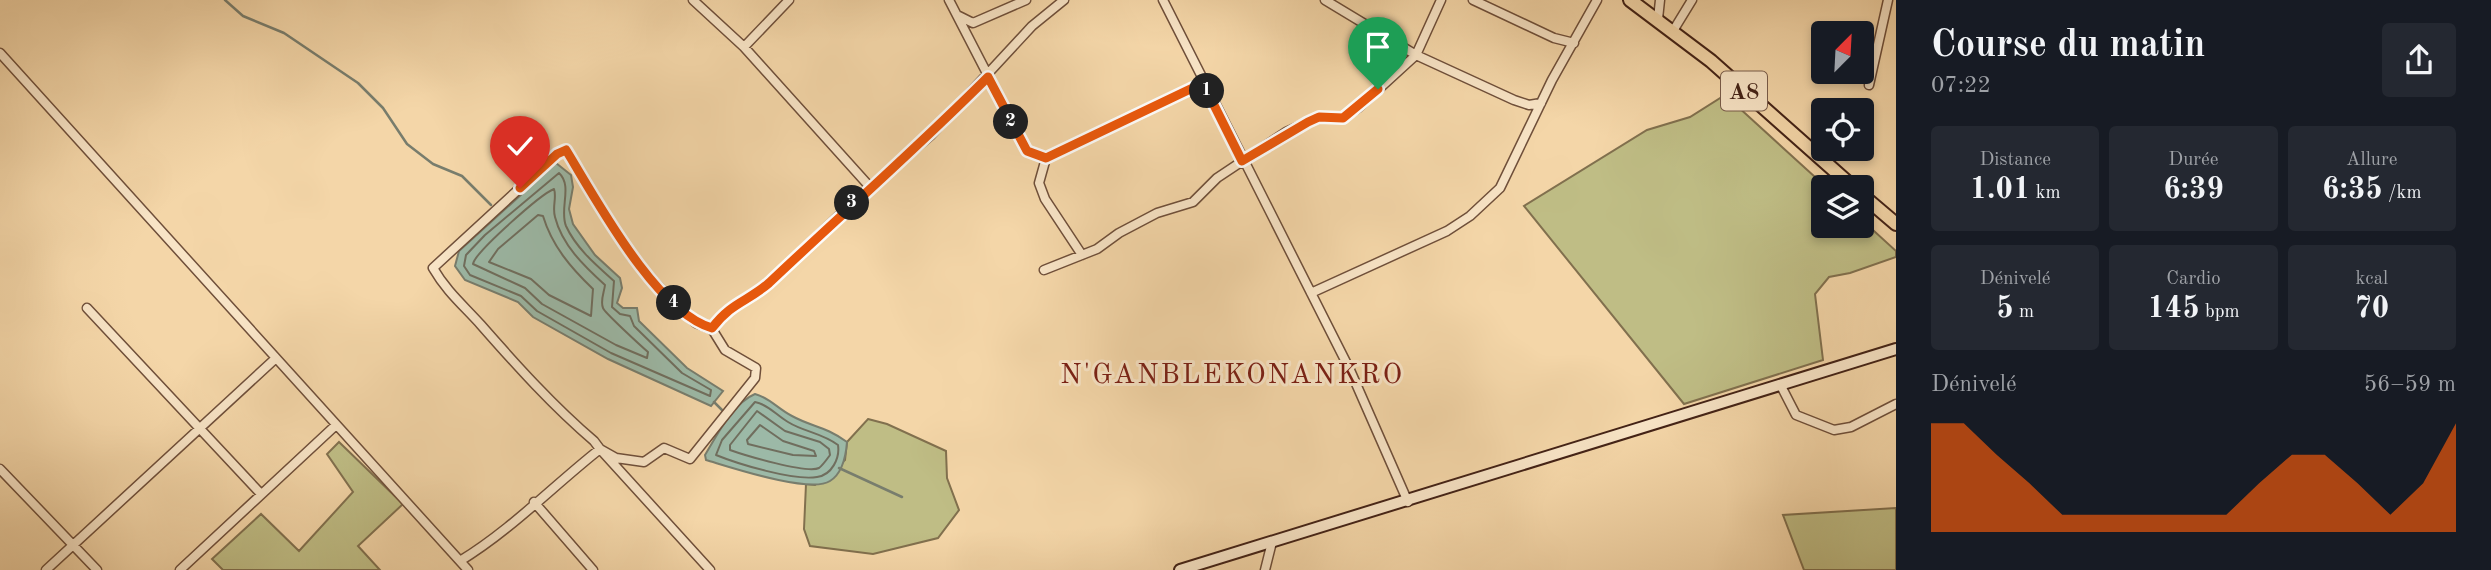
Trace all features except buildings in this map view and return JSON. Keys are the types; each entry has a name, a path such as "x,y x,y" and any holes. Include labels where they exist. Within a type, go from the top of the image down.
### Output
{"main road":[{"name":"A8","path":"1630,0 1673,31 1839,175"},
{"path":"1874,205 1896,224"},
{"path":"1180,570 1408,502 1896,349"}],"street":[{"path":"693,0 744,47 870,187"},
{"path":"744,47 789,0"},
{"path":"949,0 1027,151 1046,158 1203,83"},
{"path":"955,12 964,21 973,23 987,20 1026,0"},
{"path":"712,328 726,309 757,294 870,187 931,135 988,77 1024,35 1064,0"},
{"path":"1163,0 1242,161 1350,370 1408,502"},
{"path":"1325,0 1416,55 1514,100 1529,105 1541,103"},
{"path":"1044,270 1097,249 1138,223 1193,202 1217,178 1308,122 1319,117 1343,118 1351,113 1416,55 1441,0"},
{"path":"1473,0 1554,38 1574,43"},
{"path":"1311,293 1447,231 1470,216 1500,188 1541,103 1597,0"},
{"path":"1658,19 1660,0"},
{"path":"1673,31 1692,0"},
{"path":"1869,85 1888,0"},
{"path":"0,53 468,570"},
{"path":"600,449 616,458 644,461 664,447 690,460 755,378 757,368 725,350 712,328 696,323 675,305 632,257 566,150 557,154 433,268 447,291 600,449 710,570"},
{"path":"1046,158 1039,183 1045,199 1082,255"},
{"path":"87,308 261,494"},
{"path":"46,570 276,358"},
{"path":"1780,384 1796,415 1834,430 1852,427 1896,404"},
{"path":"180,570 336,425"},
{"path":"460,561 493,541 534,502 600,449"},
{"path":"0,469 97,570"},
{"path":"534,502 593,570"},
{"path":"1265,570 1272,542"}],"shaded area":[{"path":"1725,95 1813,175 1811,238 1874,238 1874,231 1896,251 1896,257 1850,273 1829,277 1815,294 1823,360 1684,404 1524,206 1647,130 1690,117"},
{"path":"868,419 887,424 946,451 947,478 959,510 938,538 873,554 810,546 804,529 806,484 815,485 845,460 847,442"},
{"path":"339,442 403,504 358,546 380,570 223,570 212,559 261,514 299,551 353,492 327,454"},
{"path":"1896,508 1896,570 1804,570 1783,515"}],"water":[{"path":"556,163 571,175 573,187 569,209 573,224 595,255 620,278 622,288 617,303 623,308 637,308 639,321 687,368 723,391 711,406 608,359 533,317 518,302 465,280 455,266 459,251"},
{"path":"755,394 792,416 847,442 843,463 834,478 820,484 788,482 706,460 705,455 726,420 747,398"}],"waterway":[{"path":"225,0 243,16 284,33 358,83 383,108 407,144 433,164 462,176 491,205"},
{"path":"714,402 724,412"},
{"path":"839,468 902,497"}],"district":[{"name":"N'GANBLEKONANKRO","path":"1232,373"}],"route":[{"path":"520,188 557,154 566,150 632,257 675,305 696,323 712,328 726,309 739,300 757,294 852,203 931,135 988,77 1027,151 1046,158 1203,83 1242,161 1286,132 1319,117 1343,118 1378,89"}]}
